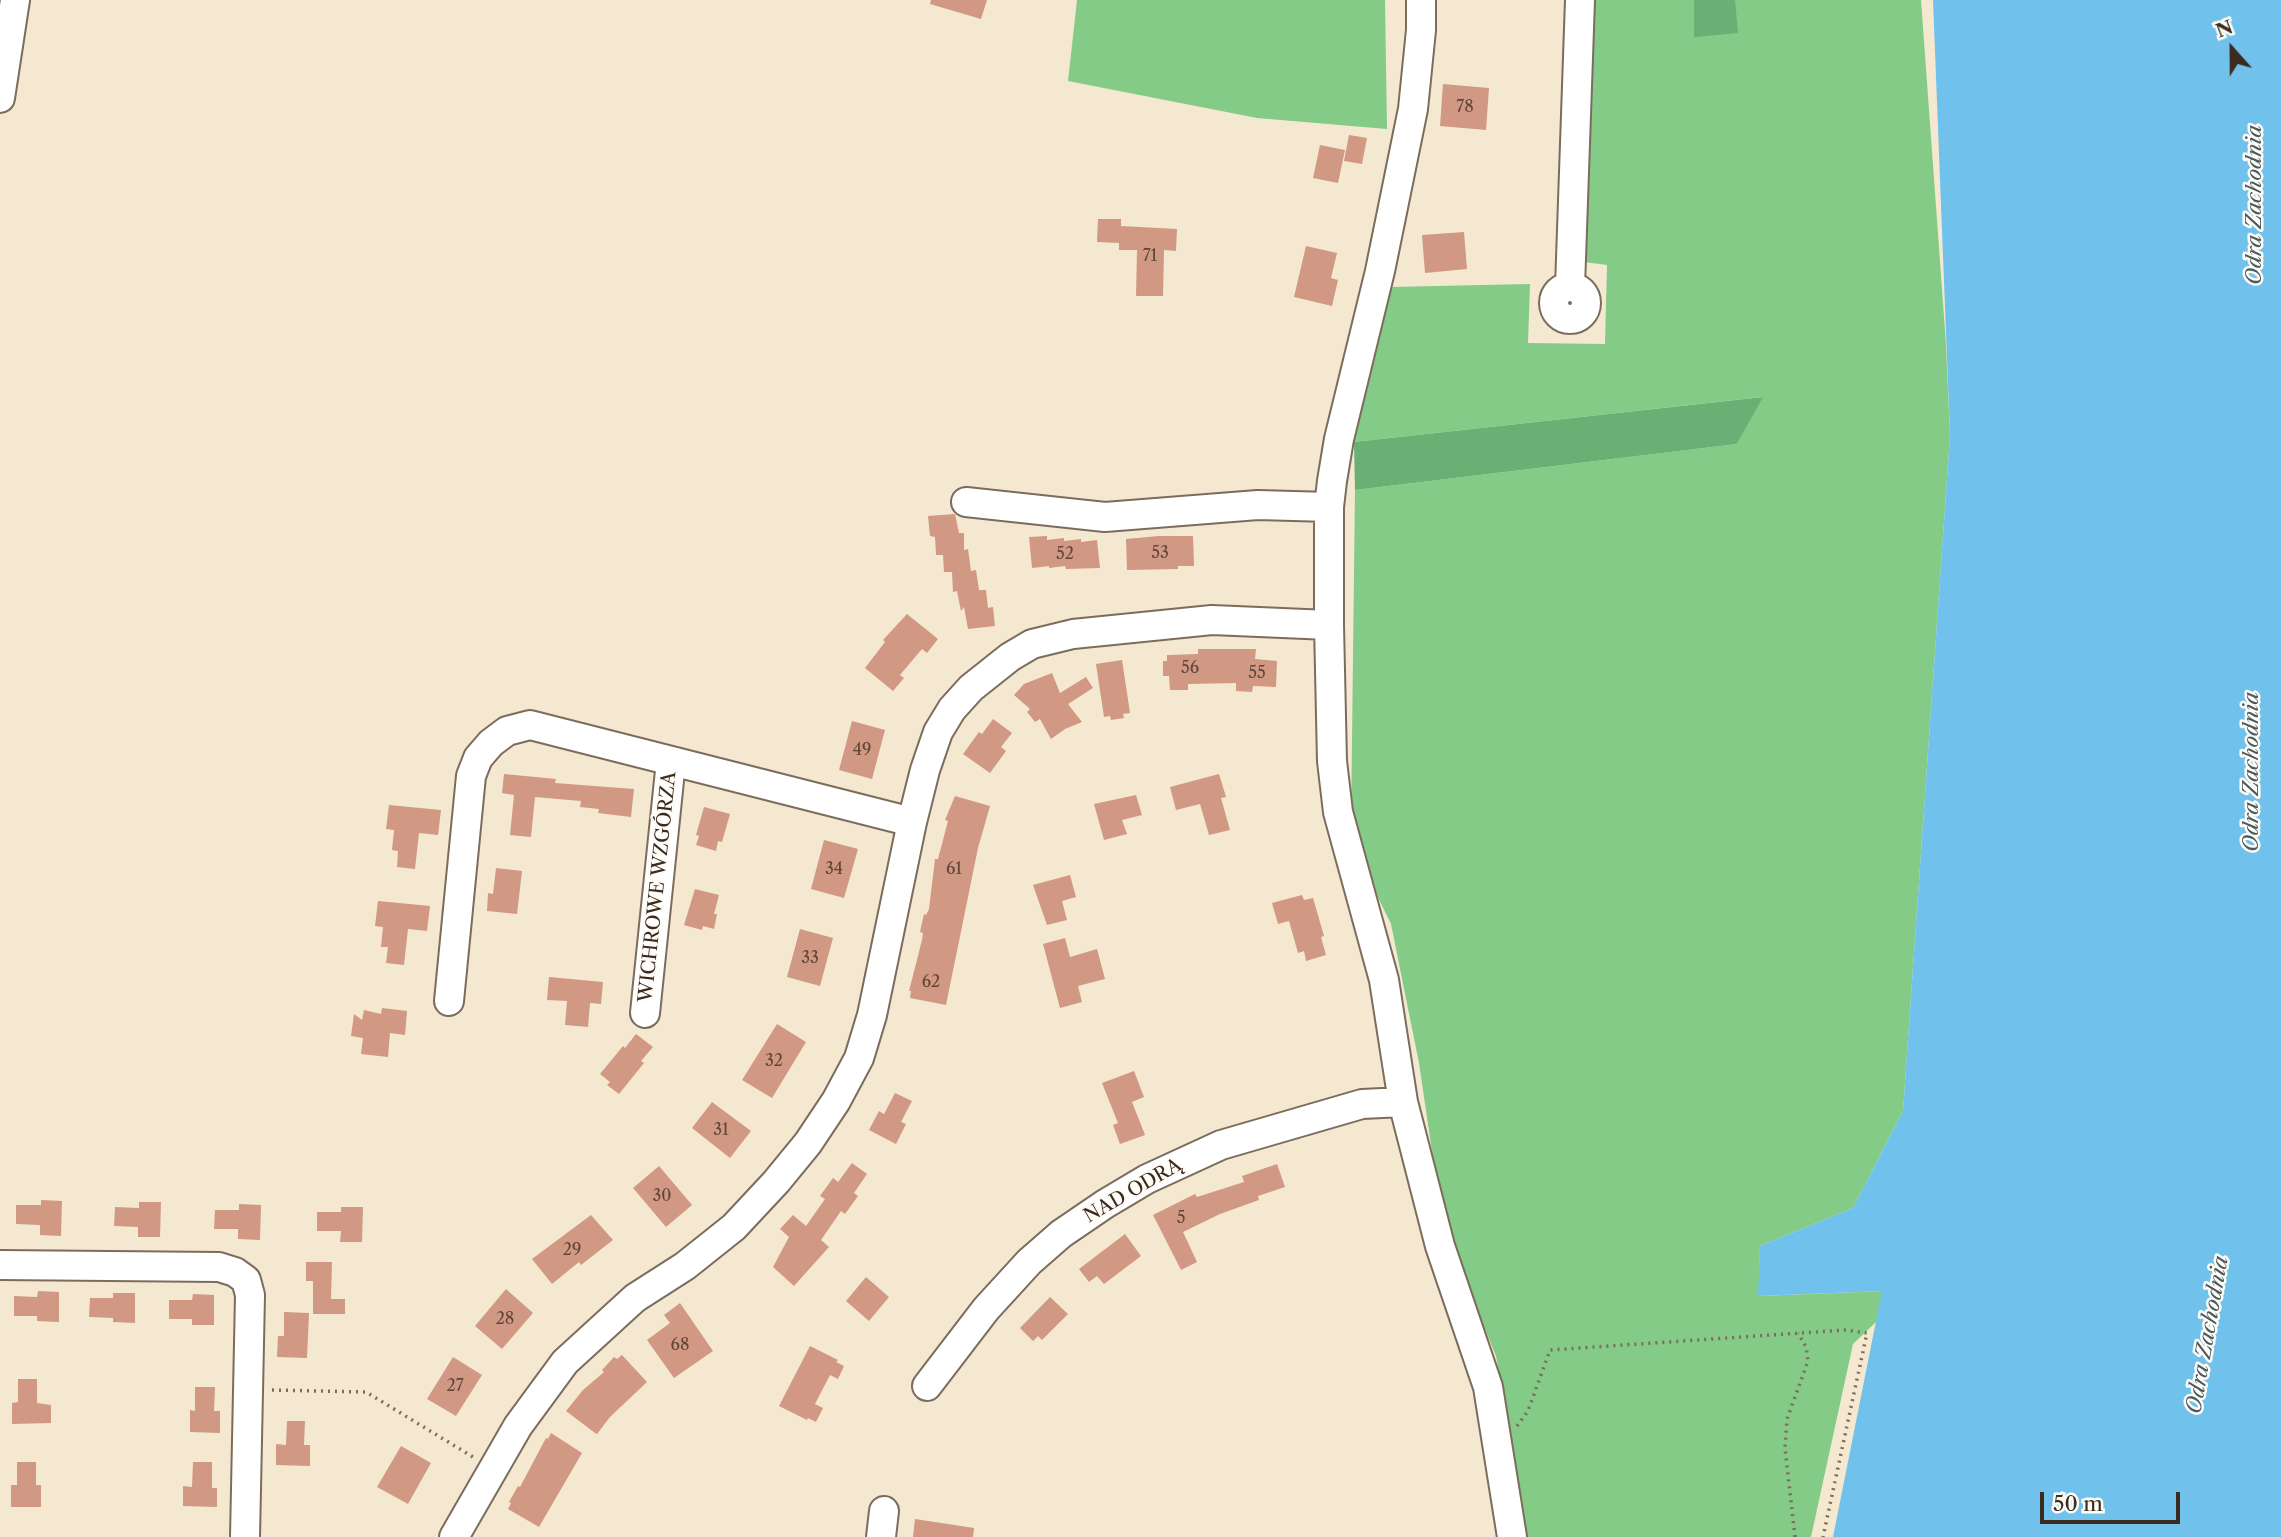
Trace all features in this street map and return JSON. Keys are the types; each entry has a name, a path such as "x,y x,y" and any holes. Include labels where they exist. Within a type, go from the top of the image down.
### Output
{"street":[{"path":"0,98 15,0"},
{"path":"1421,0 1421,30 1413,109 1380,271 1339,439 1329,507 1332,761 1338,812 1384,980 1403,1102 1440,1246 1488,1387 1512,1537"},
{"path":"1570,286 1580,0"},
{"path":"966,502 1105,517 1258,505 1329,507"},
{"path":"454,1537 517,1426 565,1362 635,1298 685,1266 734,1227 808,1143 836,1101 859,1058 872,1015 925,770 938,732 952,709 971,688 1032,644 1073,634 1212,620 1329,625"},
{"name":"WICHROWE WZGÓRZA","path":"449,1001 471,776 478,758 491,743 507,731 530,726 912,822"},
{"name":"WICHROWE WZGÓRZA","path":"645,1013 671,761"},
{"name":"NAD ODRĄ","path":"928,1386 986,1309 1029,1262 1061,1234 1105,1204 1147,1179 1222,1145 1362,1104 1403,1102"},
{"path":"0,1265 219,1267 235,1272 246,1280 250,1295 245,1537"}],"path":[{"path":"1499,1450 1528,1410 1550,1350 1845,1330 1867,1333 1823,1537"},
{"path":"1795,1537 1785,1448 1787,1419 1808,1361 1806,1347 1798,1333"},
{"path":"248,1389 366,1392 471,1455"}],"green space":[{"path":"1077,0 1385,0 1387,129 1257,118 1068,81"},
{"path":"1594,0 1921,0 1950,435 1903,1111 1853,1208 1760,1246 1759,1296 1883,1291 1876,1322 1853,1344 1811,1537 1520,1537 1514,1514 1512,1446 1496,1356 1443,1226 1419,1063 1391,924 1369,879 1351,822 1355,490 1737,444 1762,397 1354,442 1390,287 1530,284 1528,343 1605,344 1607,265 1584,262"},
{"path":"1694,0 1735,0 1738,33 1694,37"},
{"path":"1763,397 1737,444 1355,490 1354,442"}],"water":[{"name":"Odra Zachodnia","path":"1933,0 2281,0 2281,1537 1833,1537 1882,1291 1758,1296 1760,1246 1853,1208 1903,1111 1950,435"}],"building":[{"path":"931,0 987,0 981,19 930,4"},
{"path":"1443,84 1489,88 1486,130 1440,126"},
{"path":"1349,135 1367,138 1362,164 1344,161"},
{"path":"1320,145 1345,150 1338,183 1313,178"},
{"path":"1098,219 1121,219 1121,226 1177,229 1176,251 1164,250 1163,296 1136,296 1137,250 1119,250 1119,243 1097,242"},
{"path":"1464,232 1467,269 1425,273 1422,235"},
{"path":"1306,246 1337,253 1331,278 1338,280 1332,306 1294,297"},
{"path":"955,514 959,533 964,533 964,550 968,549 971,571 976,570 979,590 986,590 988,608 993,607 995,626 968,629 964,607 961,611 957,591 953,592 952,572 944,572 943,555 936,555 935,537 930,536 928,516"},
{"path":"1047,536 1047,540 1097,540 1100,568 1032,568 1029,537"},
{"path":"1193,536 1194,566 1127,570 1126,539"},
{"path":"907,614 938,639 927,653 922,649 900,675 904,678 893,691 865,668 885,642 883,640"},
{"path":"1198,649 1256,649 1255,659 1277,661 1276,687 1253,686 1252,692 1236,691 1236,683 1188,684 1188,690 1170,690 1169,676 1163,676 1163,661 1167,661 1167,655 1198,654"},
{"path":"1122,660 1130,713 1123,714 1124,718 1111,720 1110,716 1104,717 1096,664"},
{"path":"1052,673 1060,693 1086,677 1093,688 1068,704 1082,722 1051,739 1040,719 1035,722 1027,712 1030,709 1014,695 1024,684"},
{"path":"993,719 1012,733 1001,747 1006,751 990,773 963,754 979,732 982,734"},
{"path":"852,721 885,730 872,779 839,770"},
{"path":"504,774 556,779 555,783 634,789 631,817 598,813 599,809 580,807 581,801 535,797 531,837 510,835 514,795 502,793"},
{"path":"1219,774 1226,797 1221,798 1230,830 1209,835 1200,804 1176,810 1170,787"},
{"path":"1136,795 1142,815 1122,820 1127,834 1104,840 1094,804"},
{"path":"955,796 990,806 978,848 946,1005 910,998 909,991 922,940 923,933 920,932 924,914 926,915 929,909 935,859 938,859 948,821 945,820"},
{"path":"389,805 441,810 438,835 419,833 415,869 397,867 398,851 392,850 394,830 386,829"},
{"path":"704,807 730,814 722,842 718,841 716,851 696,845"},
{"path":"824,840 858,849 844,898 811,889"},
{"path":"496,868 522,871 517,914 487,911 488,893 493,894"},
{"path":"1070,875 1076,897 1062,901 1067,920 1047,925 1033,885"},
{"path":"695,889 719,895 714,914 717,914 714,929 703,926 702,930 684,925"},
{"path":"1302,895 1304,900 1313,898 1324,936 1321,937 1326,955 1306,961 1304,951 1298,953 1289,921 1278,924 1272,903"},
{"path":"378,901 430,906 427,931 408,929 404,965 386,963 388,947 381,947 383,927 375,926"},
{"path":"800,929 833,938 820,986 787,977"},
{"path":"1065,938 1070,957 1097,949 1105,979 1078,986 1082,1002 1060,1008 1043,944"},
{"path":"549,977 603,982 601,1004 590,1003 588,1027 565,1025 567,1001 547,1000"},
{"path":"382,1008 407,1011 405,1035 390,1033 388,1057 361,1054 363,1038 351,1036 354,1014 362,1020 364,1010 381,1014"},
{"path":"777,1024 806,1042 772,1098 742,1080"},
{"path":"636,1034 653,1047 619,1094 607,1085 610,1082 600,1074"},
{"path":"1134,1071 1144,1097 1132,1102 1145,1135 1120,1144 1113,1125 1118,1123 1102,1083"},
{"path":"895,1093 912,1101 901,1122 906,1124 896,1144 869,1130 879,1111 884,1114"},
{"path":"712,1102 751,1131 730,1158 692,1128"},
{"path":"852,1163 867,1174 854,1193 858,1196 845,1214 841,1211 821,1240 829,1247 794,1286 773,1267 789,1237 780,1229 793,1215 806,1226 825,1199 820,1196 833,1178 838,1182"},
{"path":"1277,1164 1285,1187 1258,1196 1259,1200 1220,1214 1183,1232 1197,1262 1181,1270 1153,1215 1195,1194 1197,1197 1244,1182 1242,1176"},
{"path":"659,1166 692,1205 666,1227 633,1188"},
{"path":"41,1200 62,1201 61,1236 40,1235 40,1225 16,1224 16,1205 41,1205"},
{"path":"139,1202 161,1202 160,1237 138,1237 138,1227 114,1226 115,1207 139,1208"},
{"path":"239,1204 261,1205 260,1240 238,1239 238,1229 214,1229 215,1210 239,1210"},
{"path":"341,1207 363,1207 362,1242 340,1242 341,1231 317,1231 317,1212 341,1212"},
{"path":"591,1215 613,1240 552,1284 532,1259"},
{"path":"1125,1234 1141,1256 1104,1284 1097,1276 1089,1282 1079,1269"},
{"path":"306,1262 332,1262 331,1299 345,1299 345,1314 313,1314 313,1281 306,1281"},
{"path":"866,1277 889,1297 869,1321 846,1301"},
{"path":"506,1289 533,1313 502,1349 475,1326"},
{"path":"38,1291 59,1292 59,1322 37,1321 37,1316 14,1316 14,1296 37,1297"},
{"path":"113,1293 135,1293 135,1323 113,1322 113,1318 89,1317 90,1298 113,1298"},
{"path":"193,1294 214,1295 214,1325 192,1325 192,1319 169,1319 169,1300 192,1300"},
{"path":"1050,1297 1068,1314 1042,1340 1038,1336 1033,1341 1020,1328"},
{"path":"680,1303 713,1351 674,1378 647,1340 670,1323 664,1315"},
{"path":"284,1312 309,1313 307,1358 277,1357 278,1336 284,1336"},
{"path":"810,1346 838,1360 836,1362 844,1366 838,1379 830,1375 815,1404 823,1408 816,1422 779,1406"},
{"path":"622,1355 647,1382 610,1417 597,1434 566,1411 583,1390 604,1372 602,1370 614,1357 617,1359"},
{"path":"453,1357 482,1375 456,1416 427,1399"},
{"path":"18,1379 37,1379 37,1403 51,1405 51,1423 12,1424 12,1403 18,1402"},
{"path":"195,1387 215,1387 214,1411 220,1411 220,1433 190,1432 190,1410 195,1411"},
{"path":"287,1421 305,1421 304,1445 310,1445 310,1466 276,1465 276,1444 286,1445"},
{"path":"551,1433 582,1453 539,1527 508,1509 518,1486 520,1487"},
{"path":"401,1446 431,1463 408,1504 377,1487"},
{"path":"17,1462 36,1462 36,1485 41,1485 41,1507 11,1507 11,1485 17,1485"},
{"path":"193,1462 212,1462 212,1488 217,1488 217,1507 183,1506 183,1486 192,1487"},
{"path":"915,1519 974,1528 973,1537 913,1537"}]}
